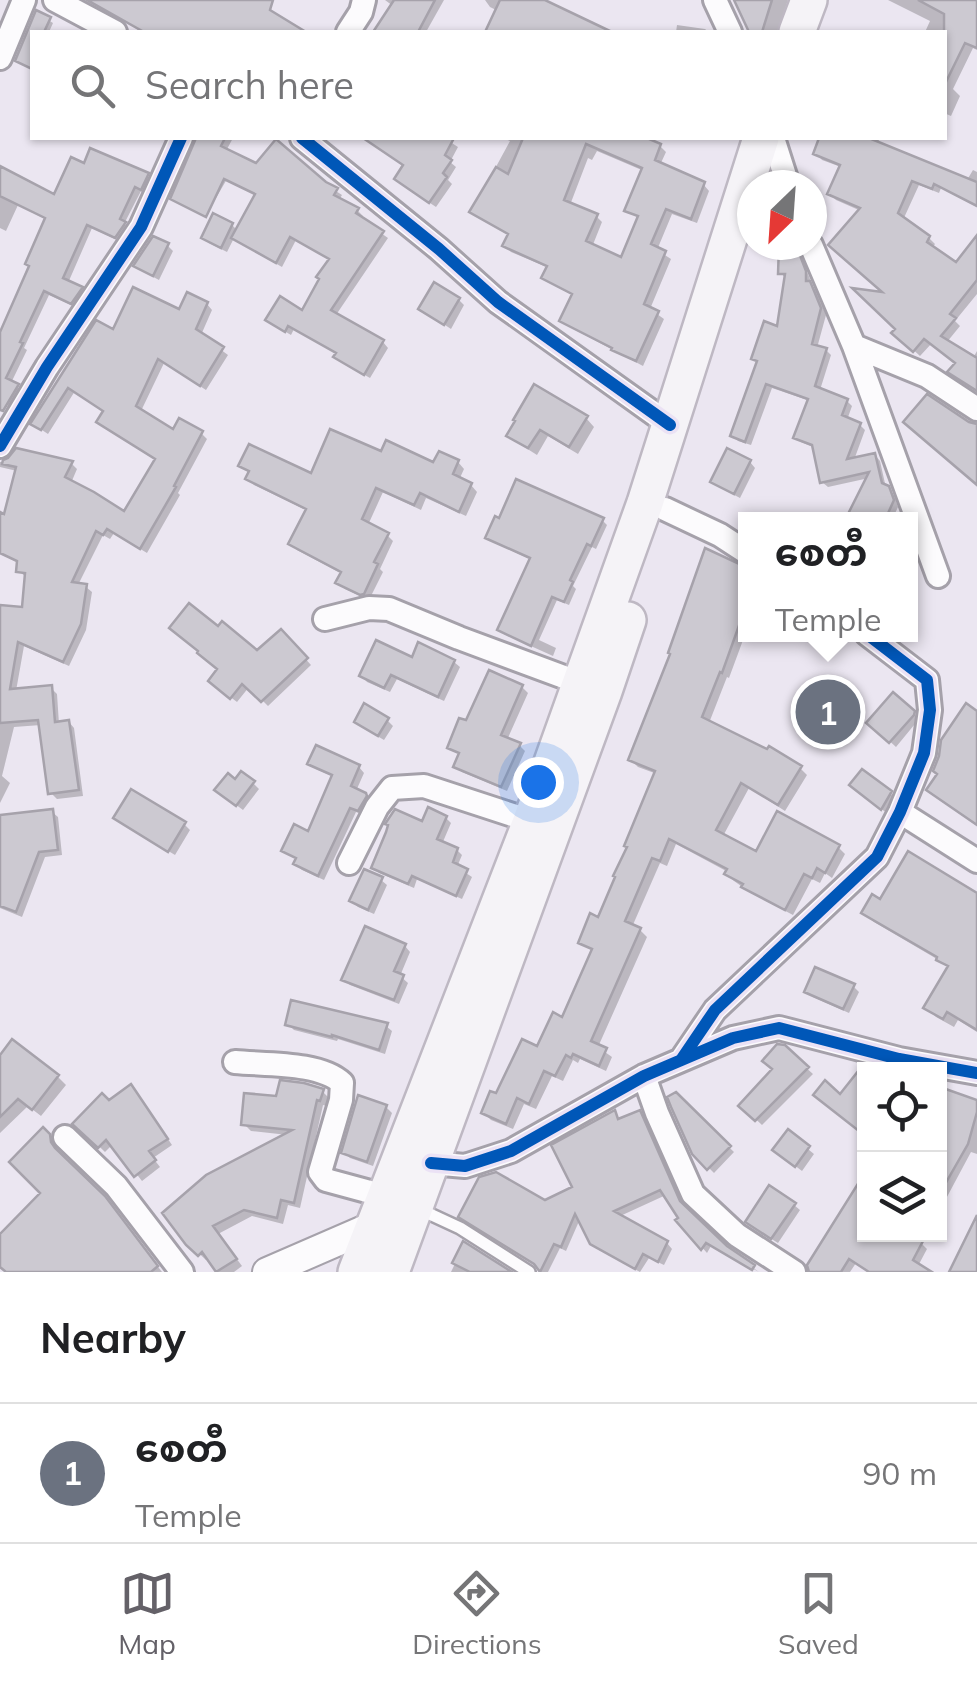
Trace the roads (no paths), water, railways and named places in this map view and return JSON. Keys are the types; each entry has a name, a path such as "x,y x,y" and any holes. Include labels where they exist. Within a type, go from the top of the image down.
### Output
{"main road":[{"path":"798,30 809,0"},
{"path":"822,30 833,0"},
{"path":"356,1272 391,1210 670,425 775,156"},
{"path":"391,1272 391,1210 431,1163 604,690 745,260"}],"street":[{"path":"0,58 24,0"},
{"path":"55,0 111,30"},
{"path":"349,30 364,0"},
{"path":"715,0 729,30"},
{"path":"0,446 47,366 140,227 179,140"},
{"path":"304,140 498,302 670,425"},
{"path":"817,260 854,346 915,512"},
{"path":"854,346 927,376 977,409"},
{"path":"664,509 738,547"},
{"path":"918,521 938,576"},
{"path":"326,619 369,608 389,608 580,684"},
{"path":"681,1060 715,1010 877,857 900,812 924,752 930,710 927,680 878,642"},
{"path":"349,863 377,807 392,788 424,786 531,820"},
{"path":"900,812 977,861"},
{"path":"431,1163 465,1166 511,1152 644,1076 733,1038 780,1028 899,1059 977,1074"},
{"path":"235,1062 320,1070 336,1077 342,1084 341,1100 320,1172 326,1180 391,1210"},
{"path":"644,1076 692,1194 737,1236 794,1272"},
{"path":"65,1137 116,1186 182,1272"},
{"path":"267,1272 391,1210"}],"lane":[{"path":"391,1210 460,1228 529,1272"}],"place":[{"name":"စေတီ","path":"828,712"}]}
